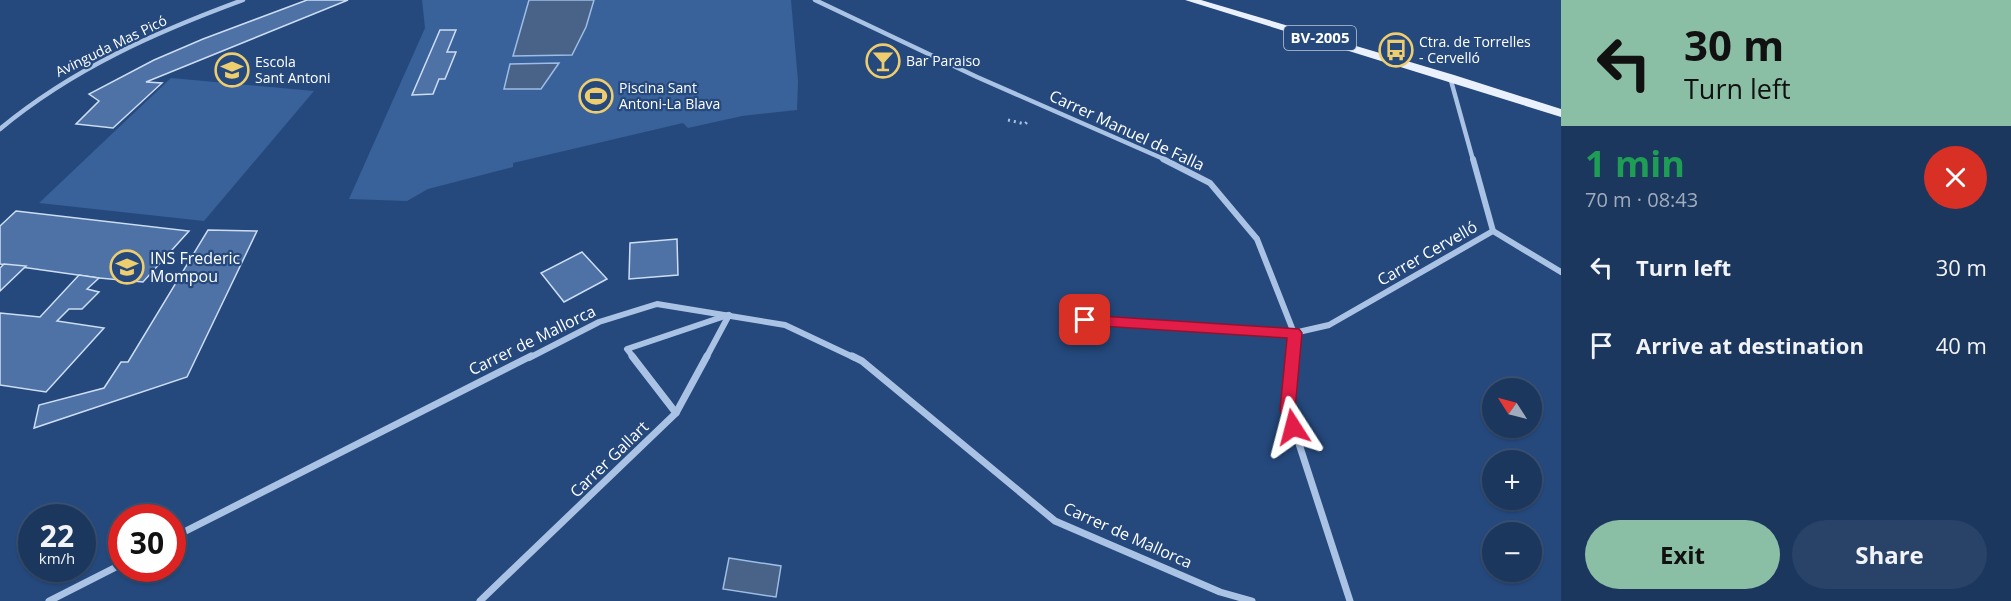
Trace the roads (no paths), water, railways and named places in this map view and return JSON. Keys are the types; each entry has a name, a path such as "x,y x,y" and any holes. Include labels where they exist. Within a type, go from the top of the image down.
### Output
{"main road":[{"name":"BV-2005","path":"1190,0 1450,77 1561,113"}],"street":[{"name":"Avinguda Mas Picó","path":"0,129 24,107 60,84 126,49 216,9 243,0"},
{"name":"Carrer Manuel de Falla","path":"818,1 977,77 1156,155 1210,183 1257,239 1294,333 1288,410 1350,601"},
{"name":"Carrer Cervelló","path":"1085,320 1294,333 1329,325 1493,231 1450,77"},
{"path":"1493,231 1561,272"},
{"name":"Carrer de Mallorca","path":"186,531 599,321 657,304 785,325 862,361 1055,521 1220,592 1252,601"},
{"path":"676,413 627,349 729,315"},
{"name":"Carrer Gallart","path":"480,601 676,413 729,315"},
{"path":"49,601 108,571"}],"place":[{"name":"Ctra. de Torrelles - Cervelló","path":"1396,50"},
{"name":"Bar Paraiso","path":"883,61"},
{"name":"Escola Sant Antoni","path":"232,70"},
{"name":"Piscina Sant Antoni-La Blava","path":"596,96"},
{"name":"INS Frederic Mompou","path":"127,267"}]}
